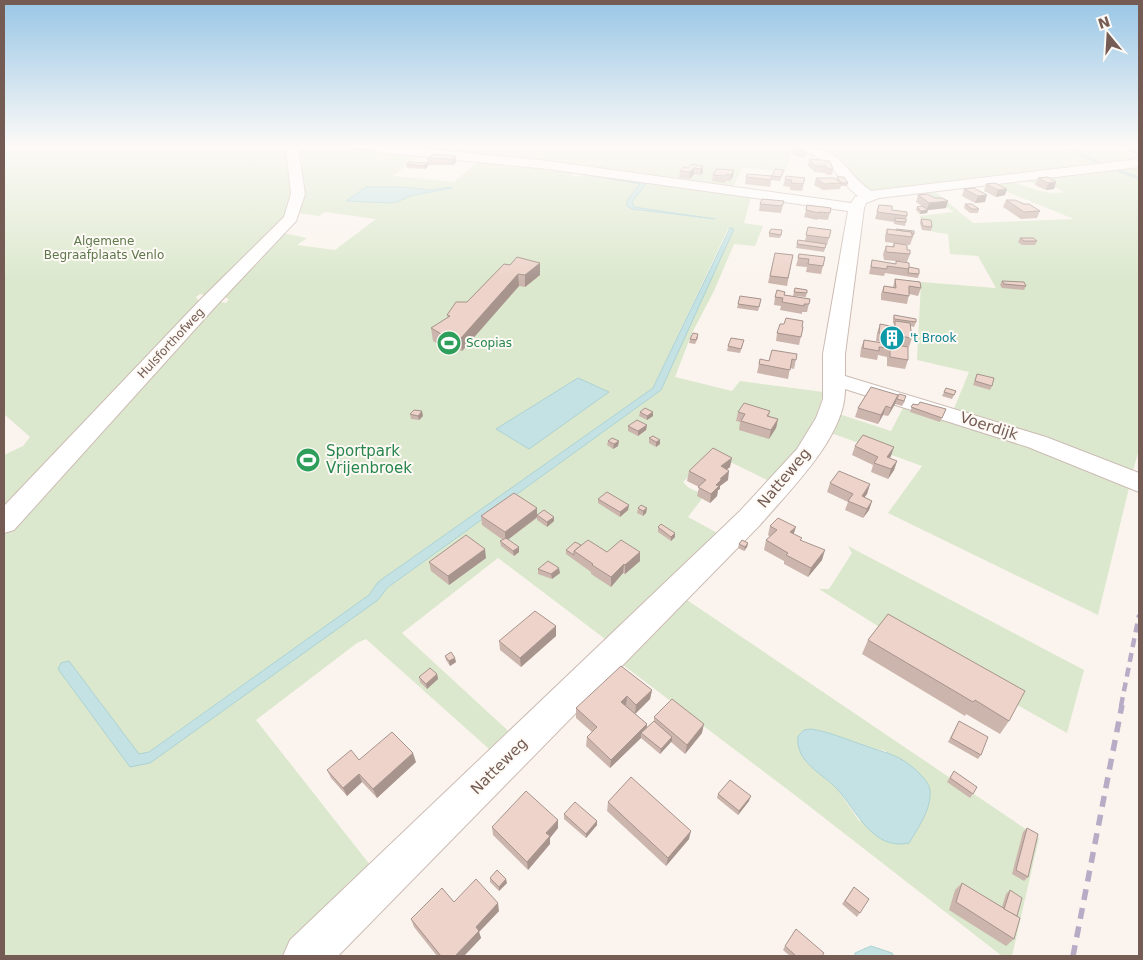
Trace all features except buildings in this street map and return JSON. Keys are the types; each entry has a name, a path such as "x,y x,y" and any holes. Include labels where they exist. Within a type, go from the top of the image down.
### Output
{"street":[{"name":"Hulsforthofweg","path":"4,523 209,302 291,218 298,193"},
{"path":"784,193 862,202 927,193"},
{"path":"860,193 862,202"},
{"name":"Natteweg","path":"306,956 750,518 807,454 828,418 834,398 834,354 862,202"},
{"name":"Voerdijk","path":"834,380 854,384 975,421 1037,442 1139,483"}],"green space":[{"name":"Algemene Begraafplaats Venlo","path":"4,193 292,193 284,219 208,296 200,294 196,297 201,304 4,514 4,455 23,446 30,437 4,414"},
{"path":"303,193 358,193 347,201 375,202 427,193 723,193 751,197 744,223 763,226 755,246 734,244 714,291 692,333 675,377 732,391 740,381 823,392 816,417 803,440 771,482 712,453 683,482 689,488 704,496 688,517 723,536 613,645 498,558 402,633 517,739 498,757 366,639 357,643 256,720 378,875 294,956 4,956 4,528 211,306 220,302 226,303 229,299 222,296 283,233 307,238 297,245 335,250 376,219 325,212 319,216 298,213","holes":["734,228 661,390 387,588 378,600 129,766 369,595 378,582 653,388 728,229"]},
{"path":"927,193 936,193 973,223 1074,219 1010,193 1139,193 1139,449 1132,475 953,411 969,372 917,360 921,282 996,288 978,256 950,254 948,234 933,232 919,216 954,212"},
{"path":"906,402 1130,484 1098,615 888,513 922,466 831,433 839,414 891,431"},
{"path":"848,546 1084,670 1067,733 881,628 819,589 829,589 852,553"},
{"path":"687,600 1039,838 1012,956 1002,956 800,799 623,665","holes":["863,746 886,751 860,822 837,789 806,762"]}],"water":[{"path":"358,193 427,193 390,203 346,201"},
{"path":"633,193 639,193 632,202 634,207 715,219 632,209 627,206 627,201"},
{"path":"730,228 734,229 661,390 387,588 378,600 150,763 130,767 58,669 61,663 69,661 139,754 149,752 369,595 378,582 653,388"},
{"path":"578,378 609,392 529,449 496,429"},
{"path":"811,729 893,755 913,767 923,777 930,790 929,804 924,818 909,843 896,844 885,841 876,835 859,818 837,789 805,760 798,745 798,736 804,730"},
{"path":"871,946 892,953 894,956 855,956 855,953"}],"railway":[{"path":"1121,706 1139,615"},
{"path":"1073,956 1122,705"}],"place":[{"name":"'t Brook","path":"892,338"},
{"name":"Scopias","path":"449,343"},
{"name":"Sportpark Vrijenbroek","path":"308,460"}]}
